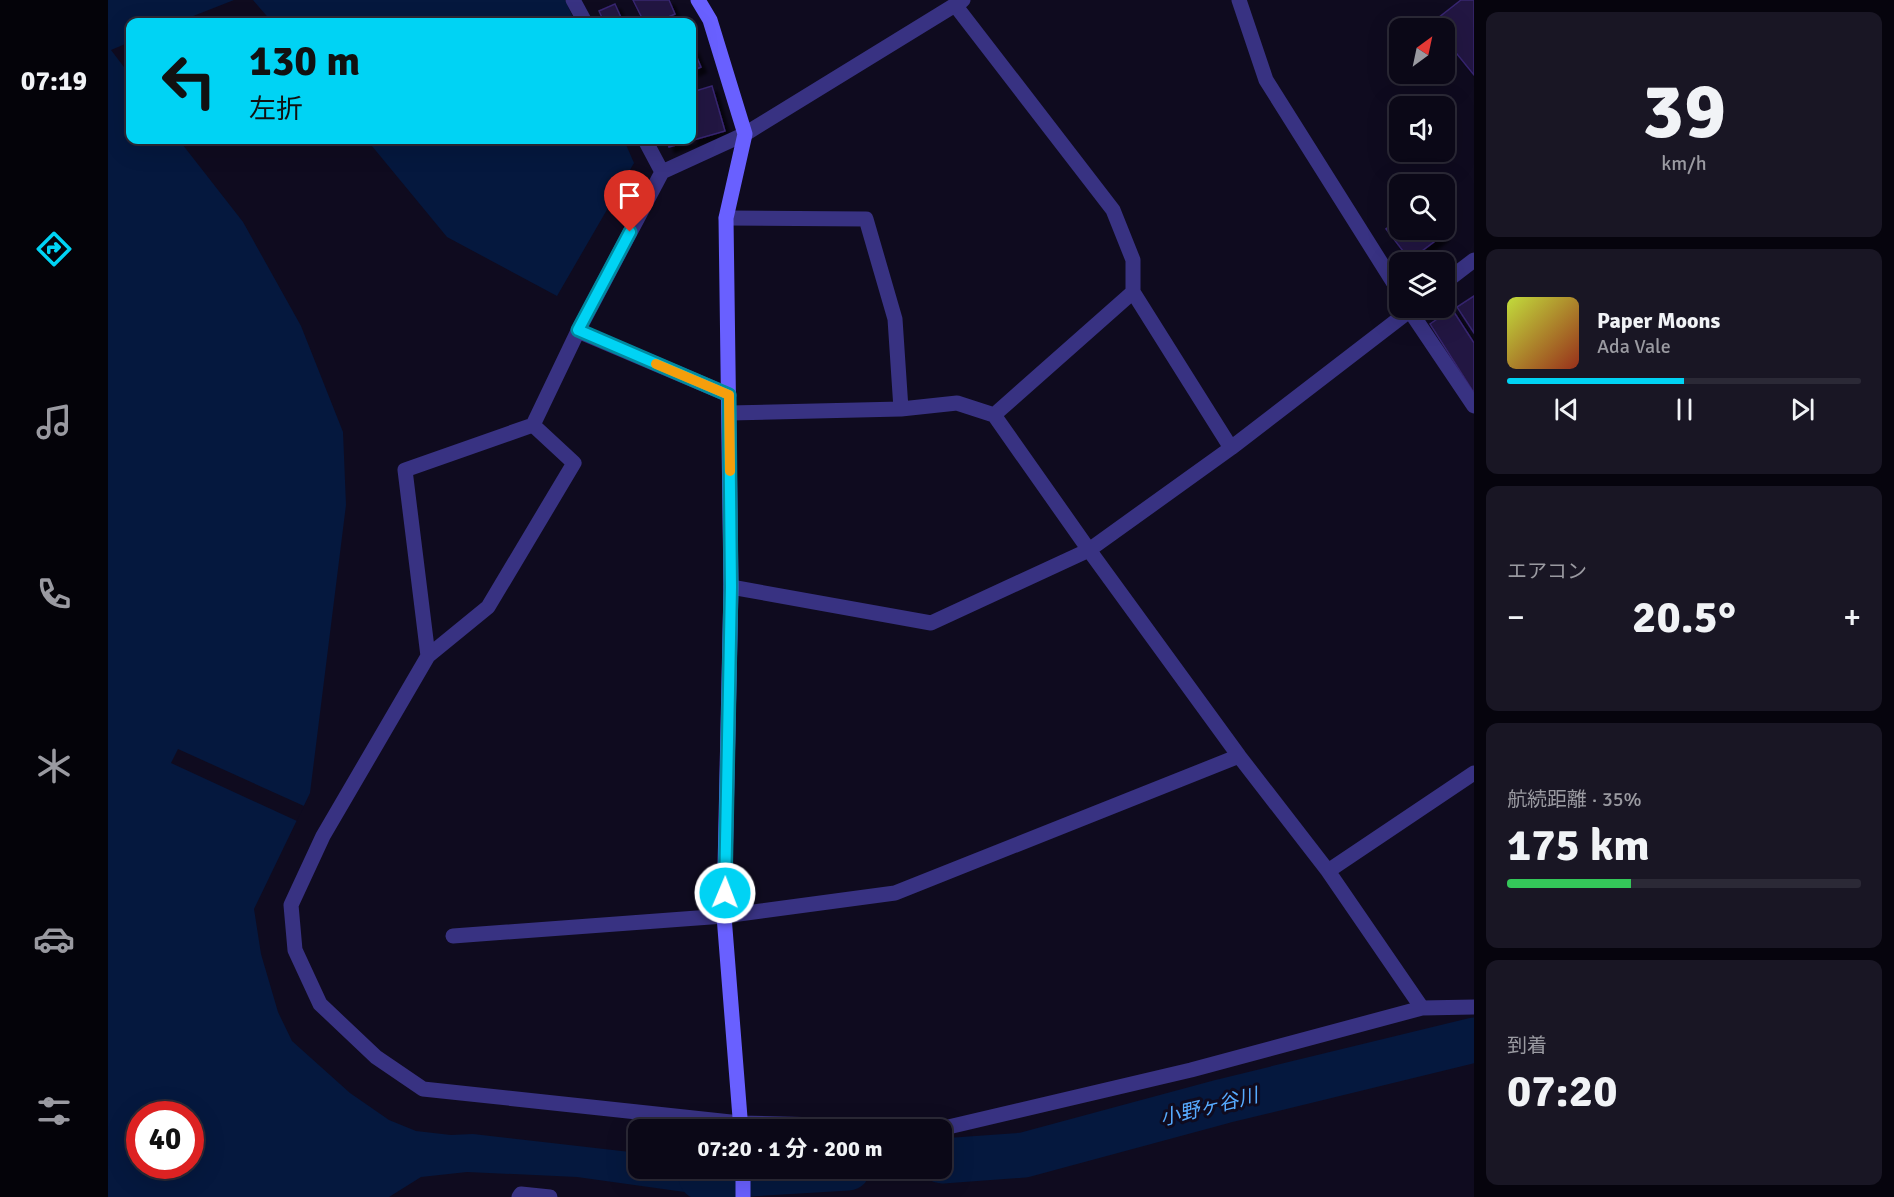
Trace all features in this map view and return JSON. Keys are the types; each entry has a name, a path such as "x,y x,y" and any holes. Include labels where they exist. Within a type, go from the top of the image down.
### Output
{"street":[{"path":"573,0 583,18"},
{"path":"698,0 710,20 745,134 726,218 731,587 724,916 740,1119"},
{"path":"1239,0 1266,80 1389,276"},
{"path":"428,656 405,470 533,425 578,330 662,172 745,134 959,2 1113,210 1134,260 1132,292 1231,448"},
{"path":"647,144 662,172"},
{"path":"726,218 866,219 895,319 901,409"},
{"path":"1455,275 1474,260"},
{"path":"994,415 1132,292"},
{"path":"731,587 931,623 1089,550 1231,448 1398,318"},
{"path":"1417,318 1474,406"},
{"path":"578,330 729,395"},
{"path":"729,413 901,409 957,403 994,415 1239,756 1328,871 1422,1008"},
{"path":"533,425 574,463 488,607 428,656 323,836 291,905 295,950 320,1004 376,1057 423,1089 681,1119"},
{"path":"453,936 724,916 895,893 1239,756"},
{"path":"1328,871 1474,773"},
{"path":"952,1126 1191,1070 1422,1008 1474,1007"},
{"path":"743,1179 743,1197"},
{"path":"519,1197 521,1194 550,1197"}],"water":[{"path":"108,0 234,0 188,18 126,18 126,44 111,50 126,70 126,144 182,144 243,222 301,326 343,432 346,505 310,793 254,909 261,954 278,1012 292,1041 350,1093 389,1120 416,1131 451,1135 473,1134 628,1152 628,1179 700,1179 699,1194 577,1177 467,1172 421,1177 389,1197 108,1197"},
{"path":"253,0 565,0 573,18 269,18"},
{"path":"370,144 626,144 634,163 557,296 447,237"}],"pier":[{"path":"178,749 304,806 297,821 171,763"}],"building":[{"path":"633,0 669,0 675,14 666,18 642,18"},
{"path":"1461,0 1474,0 1474,75 1455,52 1455,18 1438,18"},
{"path":"615,4 621,18 602,18 599,11"},
{"path":"696,55 701,67 696,69"},
{"path":"712,86 725,131 696,139 696,91"},
{"path":"1395,240 1436,240 1421,252 1404,252"},
{"path":"1474,296 1474,333 1457,307"},
{"path":"1455,314 1474,343 1474,393 1430,324 1439,318 1455,318"}],"waterway":[{"name":"小野ヶ谷川","path":"952,1160 1024,1155 1224,1101 1474,1040"}],"slow traffic":[{"path":"656,364 729,395 730,471"}],"route":[{"path":"630,232 578,330 729,395 731,587 725,893"}]}
